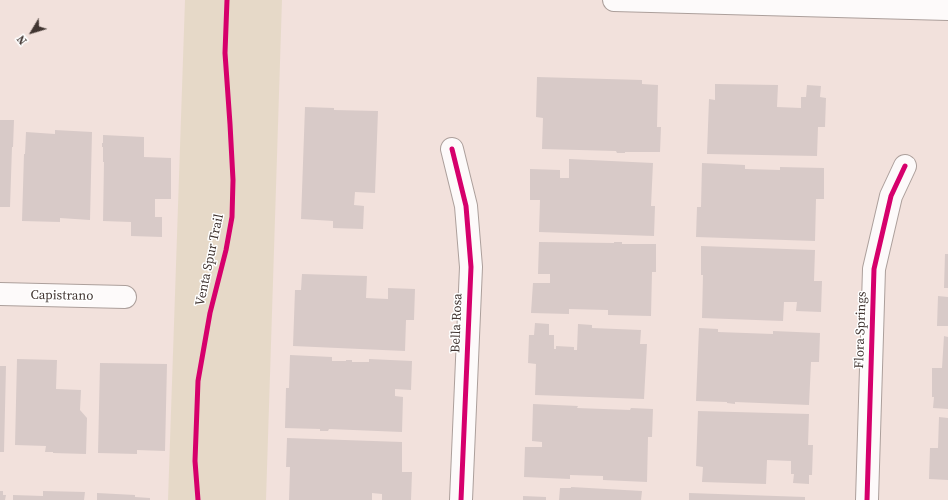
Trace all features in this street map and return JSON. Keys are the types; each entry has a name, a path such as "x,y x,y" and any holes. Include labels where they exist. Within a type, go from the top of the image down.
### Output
{"street":[{"path":"614,0 948,9"},
{"name":"Bella Rosa","path":"452,149 466,206 471,267 461,500"},
{"name":"Flora Springs","path":"867,500 874,269 891,196 905,166"},
{"name":"Capistrano","path":"0,294 125,297"}],"shaded area":[{"path":"185,0 282,0 266,500 168,500"}],"building":[{"path":"537,77 642,80 642,84 658,85 657,127 661,127 660,152 617,153 616,151 542,149 543,118 536,117"},
{"path":"715,84 778,85 777,107 801,108 801,97 806,97 807,85 821,86 820,97 826,98 825,127 818,127 817,156 707,154 709,99 715,100"},
{"path":"305,107 334,108 334,110 378,111 375,193 355,192 354,205 364,206 363,229 333,228 333,221 301,219"},
{"path":"0,120 14,120 10,207 0,207"},
{"path":"55,130 92,132 90,220 60,218 60,222 22,221 26,132 55,134"},
{"path":"103,135 144,137 144,157 171,158 171,199 155,199 155,217 162,217 162,237 131,236 131,222 103,221"},
{"path":"569,159 653,163 651,206 655,206 654,236 539,232 540,200 530,200 530,169 560,170 560,178 569,178"},
{"path":"702,163 745,165 745,169 780,170 780,167 824,168 824,199 816,199 815,241 696,237 697,207 701,207"},
{"path":"539,242 622,242 622,244 656,244 656,272 652,272 651,316 608,315 608,310 569,309 569,314 531,313 533,283 550,283 550,274 538,274"},
{"path":"701,246 815,250 814,281 822,281 821,312 796,311 797,302 784,302 783,321 702,318 703,275 701,275"},
{"path":"945,254 948,254 948,288 944,288"},
{"path":"302,274 367,276 366,298 388,299 388,288 415,289 414,320 406,320 405,351 293,346 295,290 301,290"},
{"path":"938,296 948,297 948,326 937,326"},
{"path":"535,323 549,324 549,335 554,335 554,349 556,349 556,346 574,347 574,350 577,350 578,324 592,325 592,328 641,330 640,344 647,344 644,399 535,395 536,364 528,363 529,335 534,335"},
{"path":"699,328 718,329 718,332 773,334 773,331 820,333 819,362 811,362 809,405 735,402 735,404 727,402 696,401"},
{"path":"944,336 948,337 948,409 933,408 934,397 932,397 932,368 942,368"},
{"path":"290,355 332,357 332,361 352,360 352,362 369,362 369,359 412,361 411,390 395,389 395,396 403,397 402,432 329,429 328,431 320,431 320,429 285,428 286,388 289,388"},
{"path":"17,359 57,360 56,389 81,390 80,410 87,418 86,454 45,452 46,446 15,445"},
{"path":"100,363 167,364 165,451 137,450 137,454 98,453"},
{"path":"0,366 6,366 4,452 0,452"},
{"path":"533,404 578,406 577,408 630,410 631,408 653,409 652,437 648,437 647,482 603,480 603,476 570,475 570,479 524,477 525,447 542,447 542,442 532,441"},
{"path":"698,411 809,414 808,445 813,445 812,475 809,475 809,484 793,483 794,474 791,474 791,461 767,460 766,484 702,482 703,467 696,466"},
{"path":"939,417 948,418 948,480 929,479 930,448 938,448"},
{"path":"287,438 402,442 402,472 412,472 411,500 382,500 382,494 372,493 372,500 289,500 290,467 286,467"},
{"path":"571,487 642,491 641,500 559,500 560,488"},
{"path":"0,491 3,491 3,495 6,495 5,500 0,500"},
{"path":"43,491 85,492 84,500 13,500 13,495 43,496"},
{"path":"97,493 135,495 135,497 150,498 150,500 97,500"},
{"path":"689,493 805,497 805,500 689,500"},
{"path":"523,496 546,497 546,500 523,500"}],"cycle path":[{"name":"Venta Spur Trail","path":"198,500 195,461 198,381 210,313 226,250 232,217 233,180 225,53 227,0"},
{"path":"452,149 466,206 471,267 461,500"},
{"path":"867,500 874,269 891,196 905,166"}]}
